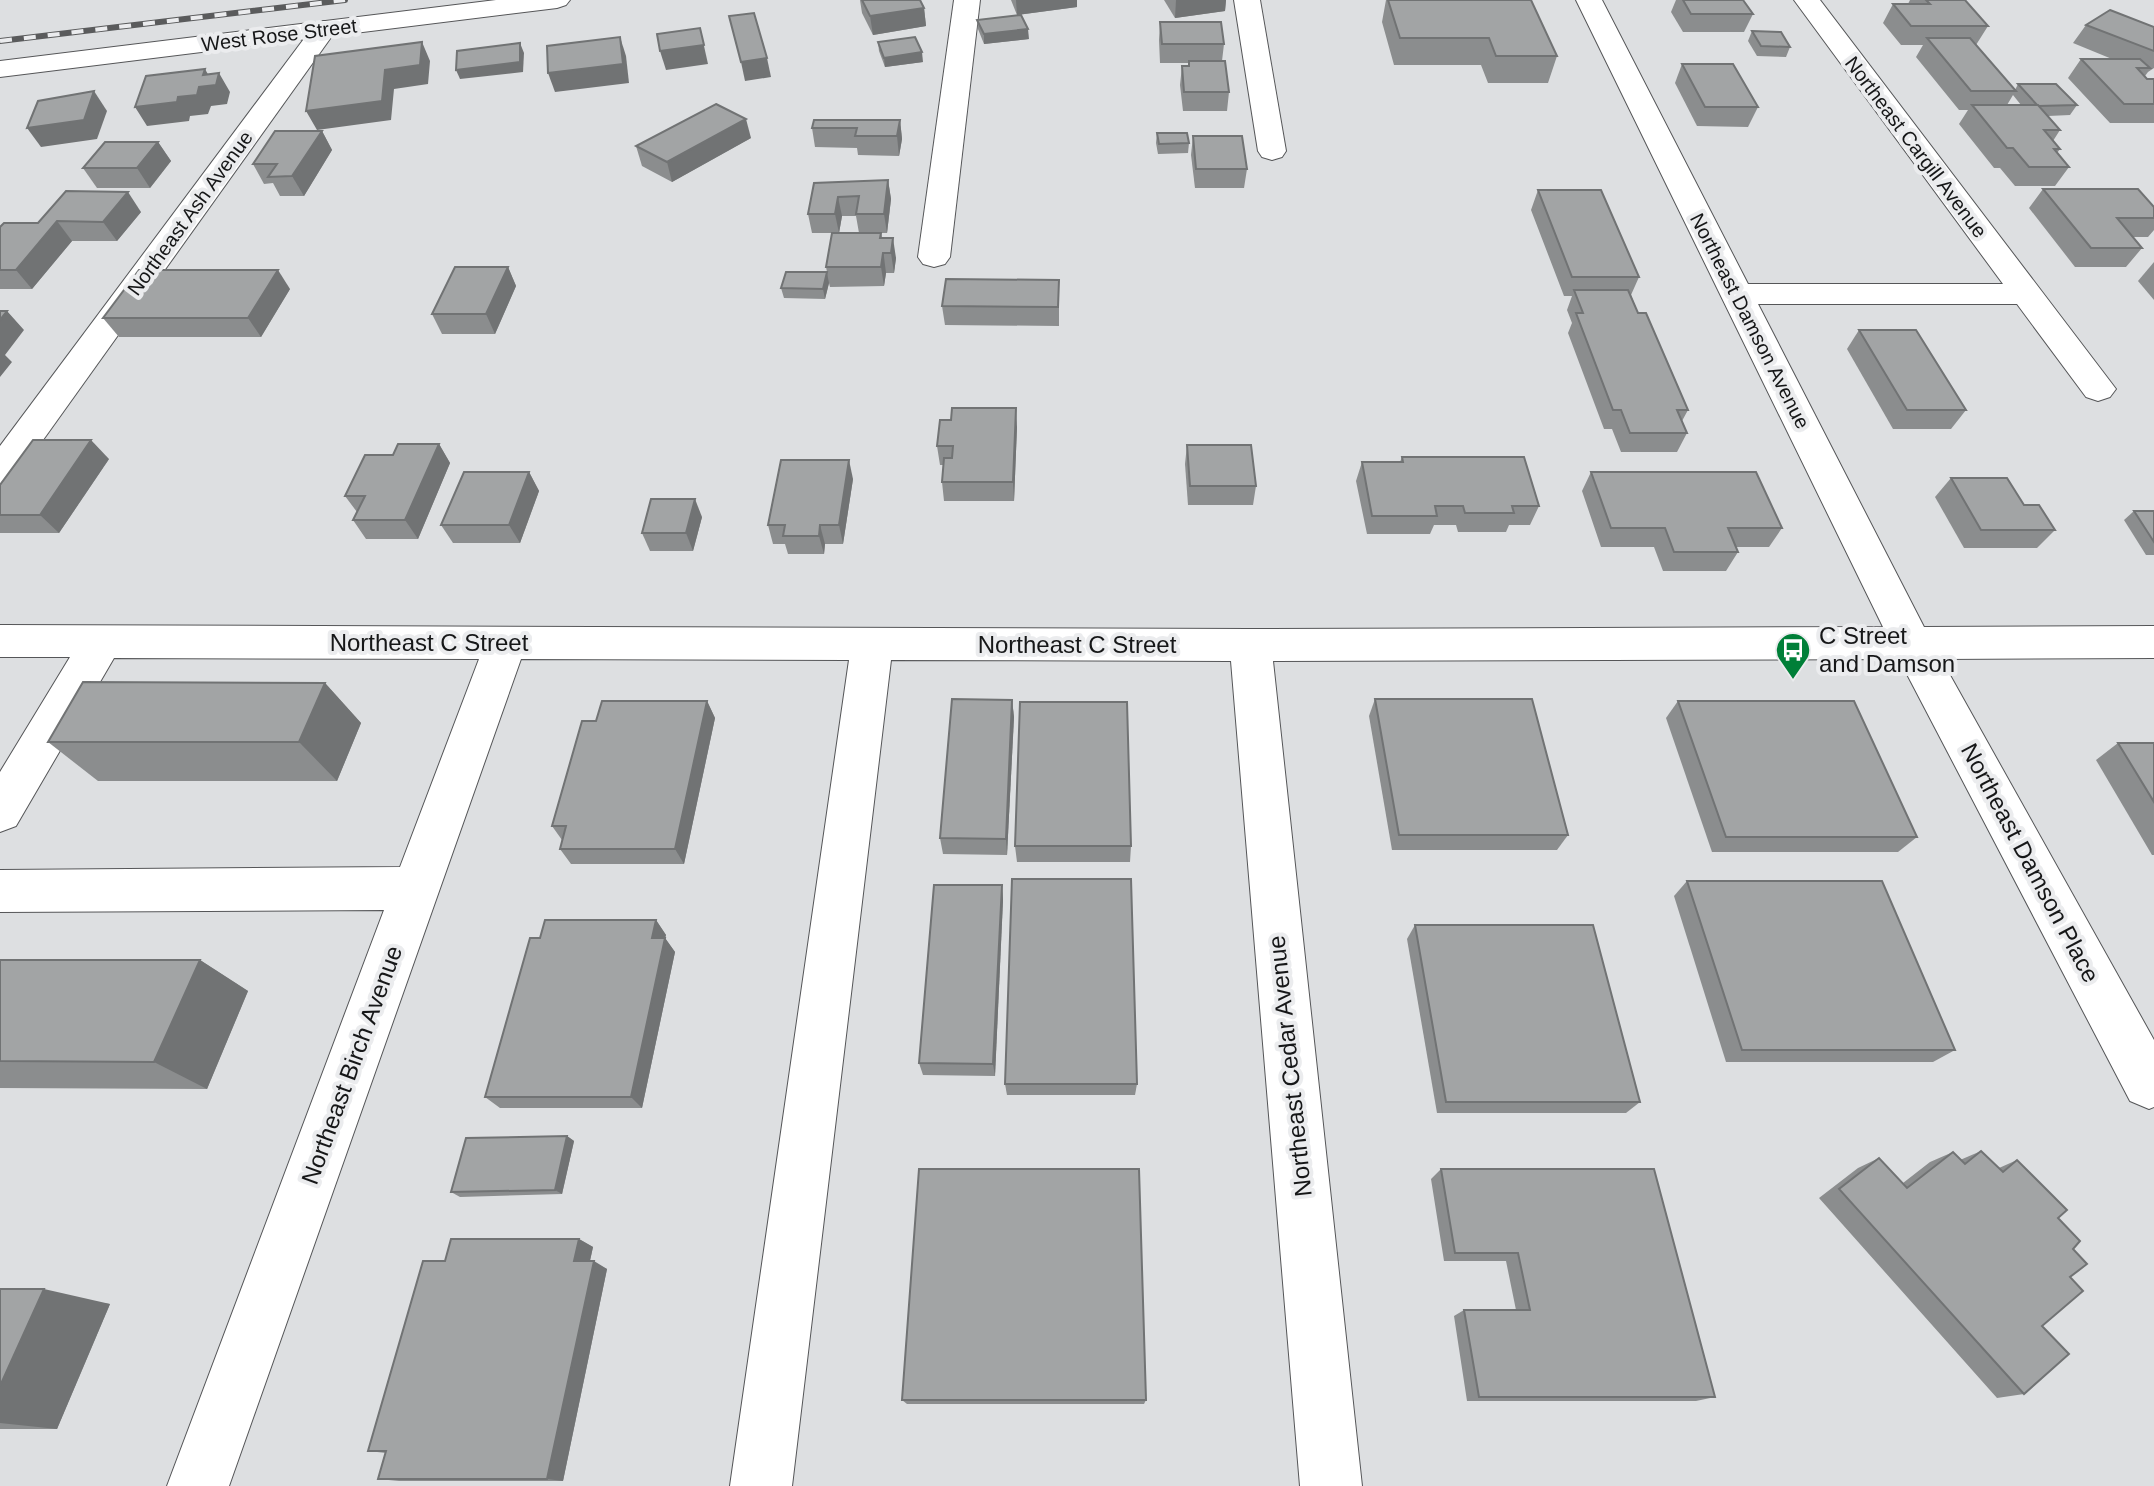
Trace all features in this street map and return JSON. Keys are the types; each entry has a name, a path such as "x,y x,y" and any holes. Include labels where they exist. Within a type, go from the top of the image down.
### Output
{"street":[{"name":"West Rose Street","path":"0,69 557,0"},
{"path":"934,257 967,0"},
{"path":"1247,0 1272,151"},
{"name":"Northeast Damson Avenue","path":"1589,0 1911,642"},
{"name":"Northeast Cargill Avenue","path":"1807,0 2098,389"},
{"name":"Northeast Ash Avenue","path":"0,473 324,29"},
{"path":"1737,294 2025,294"},
{"name":"Northeast C Street","path":"0,641 872,645 2154,642"},
{"path":"0,812 102,641"},
{"name":"Northeast Damson Place","path":"1911,642 2149,1083"},
{"name":"Northeast Birch Avenue","path":"198,1486 505,644"},
{"path":"761,1486 872,645"},
{"name":"Northeast Cedar Avenue","path":"1250,645 1331,1486"},
{"path":"0,891 417,888"}],"building":[{"path":"862,0 920,0 924,8 870,16"},
{"path":"1388,0 1531,0 1557,56 1496,56 1489,38 1400,38"},
{"path":"1683,0 1743,0 1753,14 1691,14"},
{"path":"1926,0 1965,0 1988,26 1911,26 1893,4 1930,4"},
{"path":"2110,10 2154,27 2154,51 2086,25"},
{"path":"754,13 767,58 741,62 729,16"},
{"path":"1021,15 1028,29 984,34 977,20"},
{"path":"1160,22 1221,22 1224,44 1162,44"},
{"path":"700,28 704,45 660,51 657,34"},
{"path":"1752,31 1781,32 1790,47 1761,46"},
{"path":"620,37 623,64 548,73 547,46"},
{"path":"915,37 922,52 884,58 878,42"},
{"path":"1927,38 1970,38 2016,91 1971,91"},
{"path":"422,42 420,65 385,70 382,101 306,111 315,56"},
{"path":"520,43 520,62 456,70 457,51"},
{"path":"2081,59 2140,59 2150,68 2137,68 2147,79 2154,79 2154,104 2124,104"},
{"path":"1189,61 1225,61 1229,92 1184,92 1182,66 1189,66"},
{"path":"1682,64 1733,64 1758,107 1705,107"},
{"path":"205,69 203,75 219,73 216,85 199,87 197,95 178,97 177,102 135,107 146,76"},
{"path":"2018,84 2056,84 2077,105 2038,106"},
{"path":"94,91 84,120 27,128 38,101"},
{"path":"716,104 746,119 667,162 636,146"},
{"path":"1972,105 2038,105 2060,130 2044,130 2060,149 2054,149 2069,167 2029,167 2013,148 2007,148"},
{"path":"814,120 900,120 897,136 855,136 857,128 812,128"},
{"path":"275,131 322,131 292,176 268,177 277,164 253,164"},
{"path":"1157,133 1187,133 1189,143 1159,144"},
{"path":"1193,136 1242,136 1247,169 1196,169"},
{"path":"105,142 158,142 137,168 83,168"},
{"path":"888,180 884,214 856,214 859,196 838,197 835,214 808,214 814,183"},
{"path":"2043,189 2138,189 2154,207 2154,218 2117,218 2142,248 2091,248"},
{"path":"1538,190 1601,190 1639,277 1572,277"},
{"path":"66,191 128,192 103,222 57,221 16,270 0,270 0,227 4,223 38,223"},
{"path":"832,233 881,233 880,238 893,238 891,253 883,253 881,267 826,267"},
{"path":"455,267 508,267 486,314 432,314"},
{"path":"139,270 278,270 248,318 103,318"},
{"path":"786,272 827,272 823,289 781,288"},
{"path":"946,279 1059,280 1058,307 942,306"},
{"path":"1574,290 1628,290 1638,313 1646,313 1688,410 1677,410 1687,433 1630,433 1621,410 1613,410 1576,313 1583,313"},
{"path":"1859,330 1916,330 1966,410 1907,410"},
{"path":"952,408 1016,408 1013,482 942,482 944,458 952,458 953,446 937,446 940,420 951,420"},
{"path":"33,440 91,440 40,515 0,515 0,485"},
{"path":"398,444 439,444 405,520 353,520 365,496 345,496 365,455 393,455"},
{"path":"1187,445 1251,445 1256,486 1190,486"},
{"path":"1402,457 1524,457 1539,506 1512,506 1514,513 1465,513 1463,506 1435,506 1437,516 1372,516 1362,462 1403,462"},
{"path":"781,460 849,460 839,525 820,525 819,536 783,536 785,525 768,525"},
{"path":"464,472 529,472 509,525 441,525"},
{"path":"1591,472 1756,472 1782,528 1728,528 1738,552 1674,552 1665,528 1611,528"},
{"path":"1951,478 2007,478 2024,505 2039,505 2055,530 1981,530"},
{"path":"651,499 695,499 686,533 642,533"},
{"path":"2134,511 2154,511 2154,542"},
{"path":"83,682 325,683 299,742 48,742"},
{"path":"952,699 1012,700 1006,839 940,838"},
{"path":"1375,699 1532,699 1568,835 1399,835"},
{"path":"602,701 707,701 675,849 560,849 566,826 552,826 582,721 596,721"},
{"path":"1678,701 1854,701 1917,837 1726,837"},
{"path":"1020,702 1127,702 1131,846 1015,846"},
{"path":"2118,743 2154,743 2154,802"},
{"path":"1012,879 1131,879 1137,1084 1005,1084"},
{"path":"1687,881 1882,881 1955,1050 1742,1050"},
{"path":"934,885 1002,885 993,1064 919,1063"},
{"path":"545,920 656,920 652,938 665,938 631,1097 485,1097 530,938 540,938"},
{"path":"1415,925 1593,925 1640,1102 1446,1102"},
{"path":"0,960 200,960 154,1062 0,1061"},
{"path":"567,1136 555,1190 451,1192 466,1138"},
{"path":"1981,1151 2003,1172 2017,1160 2067,1210 2058,1218 2080,1241 2073,1249 2087,1264 2070,1277 2083,1291 2042,1326 2069,1354 2024,1394 1839,1189 1879,1158 1907,1188 1953,1152 1965,1164"},
{"path":"919,1169 1139,1169 1146,1400 902,1400"},
{"path":"1441,1169 1654,1169 1715,1397 1479,1397 1464,1310 1530,1310 1518,1253 1455,1253"},
{"path":"451,1239 579,1239 574,1261 594,1261 547,1479 378,1479 386,1451 368,1451 423,1261 445,1261"},
{"path":"0,1289 44,1289 0,1386"}],"railway":[{"path":"0,41 345,0"}],"place":[{"name":"C Street and Damson","path":"1793,681"}]}
